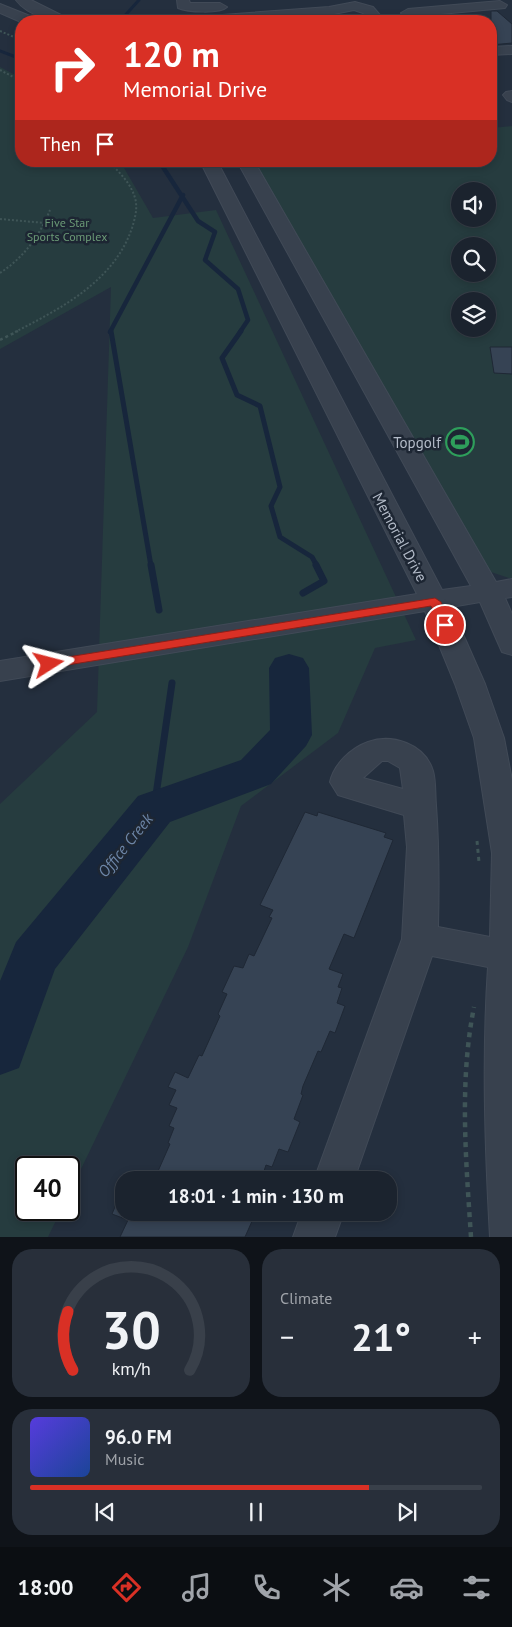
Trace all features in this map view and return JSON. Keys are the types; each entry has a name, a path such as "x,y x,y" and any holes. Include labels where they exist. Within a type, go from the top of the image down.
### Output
{"street":[{"path":"22,0 33,15"},
{"path":"183,0 183,5 193,8 306,0"},
{"path":"281,15 329,11 355,6 368,10 373,15"},
{"path":"0,8 14,15 33,15"},
{"path":"410,15 408,13 502,9"},
{"path":"480,15 502,9"},
{"path":"497,51 512,50"},
{"name":"Memorial Drive","path":"212,167 329,352 500,590 512,645"},
{"name":"Memorial Drive","path":"248,167 329,352 470,684 489,738 500,789 509,853 509,956 502,1022 506,1168 511,1237"},
{"path":"0,671 500,590"},
{"path":"337,1171 420,939 423,847 418,806"},
{"path":"420,939 509,956"},
{"path":"314,1237 320,1221"}],"path":[{"path":"0,31 15,37"},
{"path":"0,70 15,78"},
{"path":"0,340 49,314 85,290 117,258 128,241 136,212 135,196 124,178 114,167"},
{"path":"0,273 28,250 45,224 50,210"},
{"path":"0,219 45,224"}],"green space":[{"name":"Five Star Sports Complex","path":"0,67 15,75 15,167 123,167 153,218 216,210 416,640 375,648 338,733 241,806 188,947 80,1171 80,1156 15,1156 15,1221 56,1221 48,1237 0,1237 0,804 97,712 111,287 0,349"},
{"name":"Topgolf","path":"512,126 512,578 485,570 254,167 497,167 497,127"}],"building":[{"path":"491,11 497,11 512,24 512,43 497,44 497,15 491,15"},
{"path":"490,347 512,347 512,374 494,373"},
{"path":"305,812 317,816 318,812 386,833 384,837 393,840 354,938 344,934 329,969 343,974 338,987 342,988 337,1003 345,1006 335,1033 330,1031 321,1052 318,1051 303,1086 301,1094 303,1095 294,1119 300,1122 288,1152 279,1149 272,1167 266,1165 264,1171 158,1171 170,1144 168,1143 174,1128 169,1126 177,1108 169,1105 176,1090 168,1087 175,1072 188,1078 199,1055 202,1056 220,1016 218,1014 227,994 222,992 234,966 243,968 249,954 254,956 272,918 269,917 273,910 260,905"},
{"path":"128,1221 252,1221 245,1237 120,1237"}],"waterway":[{"path":"125,15 139,0"},
{"name":"Office Creek","path":"0,51 15,57"},
{"name":"Office Creek","path":"163,167 182,197"},
{"path":"110,332 182,197"},
{"name":"Office Creek","path":"182,197 198,221 215,232 205,260 238,289 248,320 240,332"},
{"path":"111,331 151,566"},
{"name":"Office Creek","path":"241,331 222,358 237,395 260,406 280,487 271,506 280,537 312,557 317,566"},
{"path":"151,565 159,610"},
{"name":"Office Creek","path":"303,593 324,581 316,565"},
{"name":"Office Creek","path":"0,1050 34,958 154,809 256,772 291,735 289,668"},
{"path":"154,809 172,683"}],"place":[{"name":"Topgolf","path":"460,442"}],"route":[{"path":"49,664 435,602 445,625"}]}
